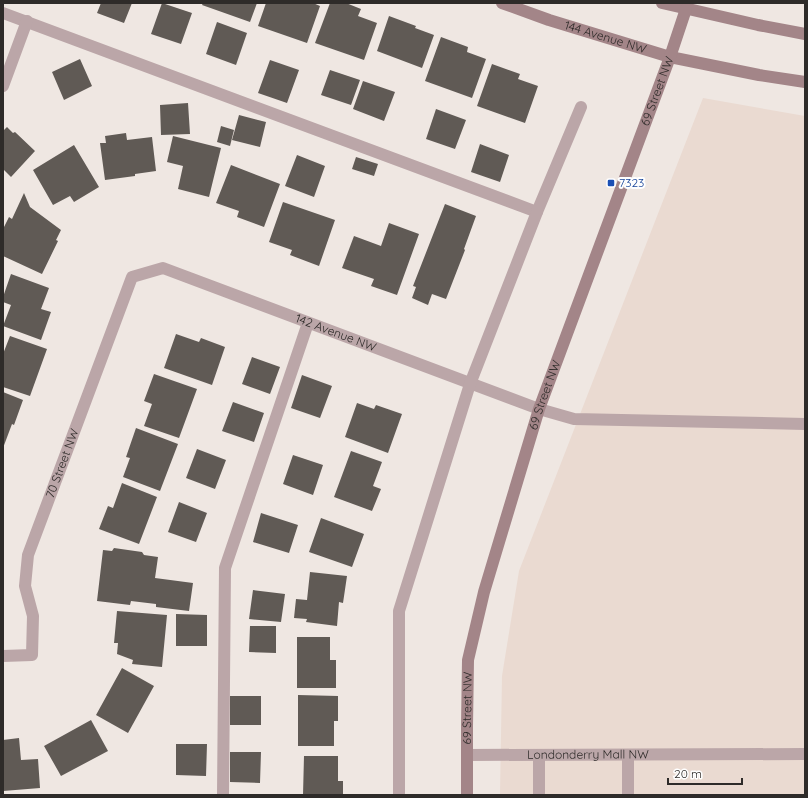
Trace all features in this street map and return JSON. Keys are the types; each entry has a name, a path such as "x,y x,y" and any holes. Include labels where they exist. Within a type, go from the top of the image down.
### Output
{"street":[{"name":"144 Avenue NW","path":"502,3 549,20 670,57 759,75 805,82"},
{"path":"662,3 805,34"},
{"name":"69 Street NW","path":"467,795 468,660 484,592 539,409 670,57 686,9"},
{"path":"3,13 536,212"},
{"path":"3,86 27,21"},
{"path":"399,795 399,611 470,384 536,212 581,107"},
{"name":"142 Avenue NW","path":"132,277 163,268 470,384 539,409 574,419 805,424"},
{"name":"70 Street NW","path":"3,656 32,655 33,616 25,586 28,555 132,277"},
{"path":"223,795 225,568 308,323"},
{"name":"Londonderry Mall NW","path":"467,755 805,754"},
{"path":"539,755 539,795"},
{"path":"628,755 628,795"}],"shaded area":[{"path":"703,98 805,116 805,795 500,795 502,676 519,571"}],"building":[{"path":"101,3 132,3 124,23 97,13"},
{"path":"162,3 192,13 181,44 151,34"},
{"path":"203,3 257,3 250,22 202,5"},
{"path":"266,3 313,3 320,6 307,43 258,26"},
{"path":"330,3 346,3 361,9 358,16 377,23 364,60 315,43"},
{"path":"389,16 416,26 415,28 434,35 422,68 377,51"},
{"path":"217,22 247,33 236,65 206,54"},
{"path":"441,37 468,47 467,52 486,59 472,98 425,81"},
{"path":"80,59 92,86 64,100 52,72"},
{"path":"270,60 299,70 287,103 258,93"},
{"path":"492,64 520,74 518,79 538,86 525,123 477,106"},
{"path":"330,70 360,80 351,105 321,95"},
{"path":"363,81 395,92 384,121 353,109"},
{"path":"188,103 190,134 161,135 160,105"},
{"path":"436,109 466,120 455,149 426,139"},
{"path":"239,115 266,122 260,147 232,140"},
{"path":"221,126 234,130 230,146 217,142"},
{"path":"7,127 13,133 15,132 35,151 11,177 3,169 3,131"},
{"path":"126,133 127,140 152,137 156,171 135,174 135,176 105,180 100,143 106,143 105,136"},
{"path":"173,136 221,148 209,197 178,189 183,166 167,162"},
{"path":"480,144 509,155 500,182 471,172"},
{"path":"74,145 99,187 74,202 70,196 53,205 33,170"},
{"path":"297,155 325,166 314,197 285,186"},
{"path":"356,157 378,164 374,176 352,169"},
{"path":"231,165 280,184 264,227 237,217 239,211 216,203"},
{"path":"24,193 30,207 61,230 56,240 58,241 42,274 3,256 3,229 9,217 12,219"},
{"path":"283,202 335,220 319,266 290,255 292,250 269,242"},
{"path":"445,204 476,216 464,249 465,250 446,299 432,294 428,305 412,298 416,287 413,286"},
{"path":"389,223 419,234 397,295 371,286 374,279 342,268 354,236 381,246"},
{"path":"11,274 49,288 41,309 51,312 41,340 3,326 11,305 3,302 3,297"},
{"path":"176,334 199,342 201,338 225,347 212,385 164,368"},
{"path":"10,336 47,349 30,396 3,387 3,354"},
{"path":"252,357 280,367 270,394 242,384"},
{"path":"154,374 197,389 179,438 144,426 152,404 144,401"},
{"path":"302,375 332,386 320,418 291,408"},
{"path":"3,392 23,400 14,425 12,424 3,448"},
{"path":"233,402 264,413 254,442 222,431"},
{"path":"357,403 374,409 376,405 402,414 388,453 345,437"},
{"path":"136,428 178,444 160,491 123,477 130,458 126,457"},
{"path":"197,449 226,460 215,489 186,478"},
{"path":"351,451 382,462 373,486 381,489 372,511 334,497"},
{"path":"293,455 323,465 313,495 283,484"},
{"path":"122,483 157,497 139,544 99,529 108,506 113,508"},
{"path":"179,502 207,513 196,542 168,532"},
{"path":"261,513 298,525 289,553 253,542"},
{"path":"321,518 364,534 352,567 309,552"},
{"path":"114,548 142,552 144,555 158,557 155,578 193,583 189,611 156,607 156,604 131,601 130,605 97,601 103,550 112,551"},
{"path":"310,572 347,576 343,603 339,602 337,626 306,622 307,619 294,618 296,599 307,600"},
{"path":"253,590 285,594 281,622 249,619"},
{"path":"117,611 167,615 162,667 132,664 133,660 117,654 118,643 114,643"},
{"path":"176,614 207,615 207,646 176,646"},
{"path":"250,626 276,626 276,653 249,652"},
{"path":"297,637 330,637 330,660 336,660 336,688 297,688"},
{"path":"122,668 154,686 128,733 96,715"},
{"path":"298,695 338,696 338,721 334,721 334,746 298,746"},
{"path":"230,696 261,696 261,725 230,725"},
{"path":"91,720 108,751 61,776 44,746"},
{"path":"19,738 21,760 38,759 40,788 3,791 3,740"},
{"path":"176,744 207,744 206,776 176,775"},
{"path":"230,752 261,752 260,783 230,782"},
{"path":"304,756 338,756 338,781 343,781 343,795 303,795"}],"place":[{"name":"7323","path":"611,183"}]}
